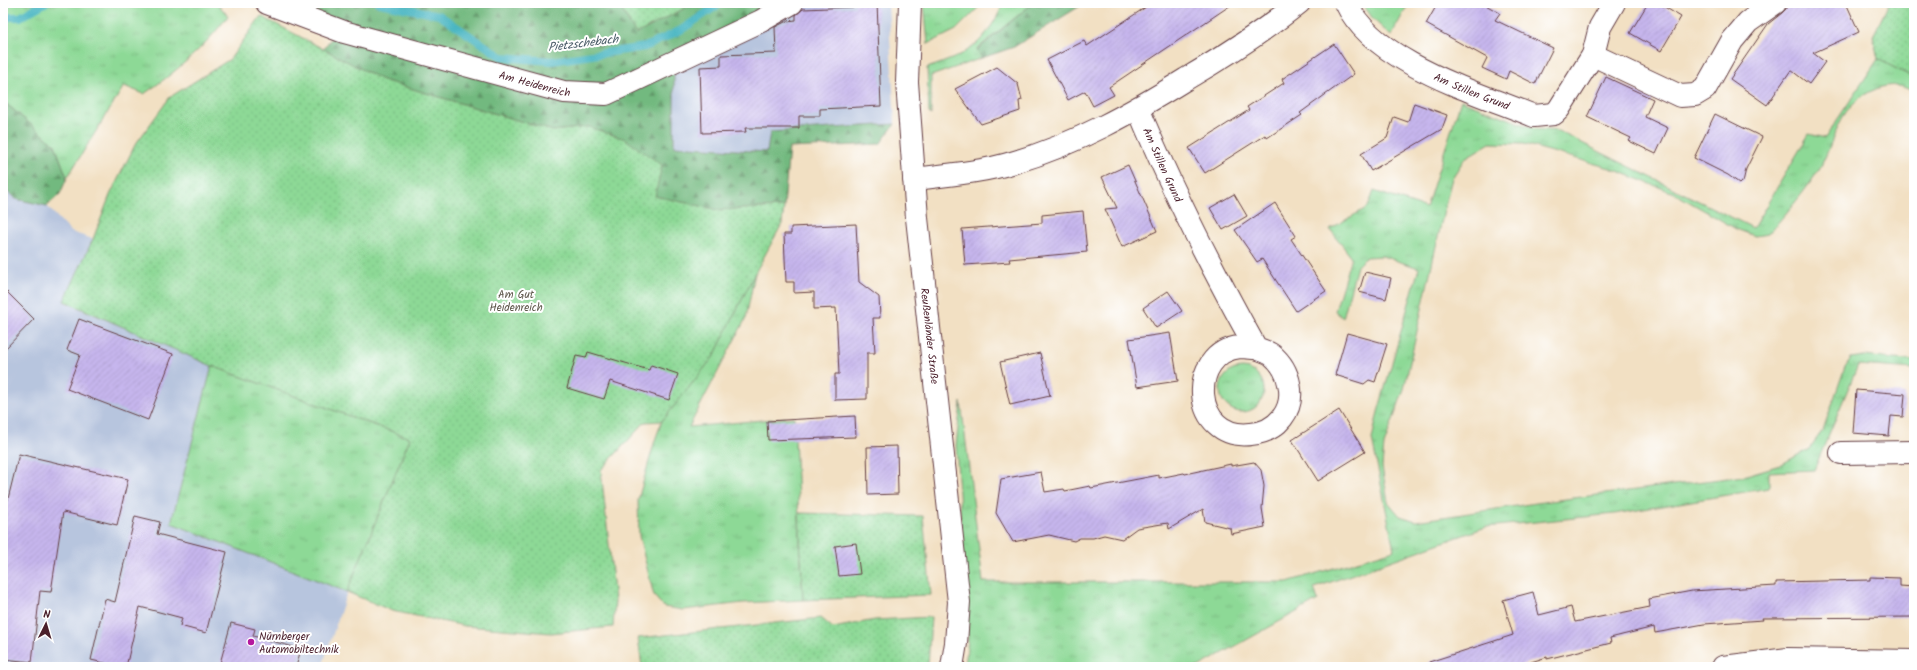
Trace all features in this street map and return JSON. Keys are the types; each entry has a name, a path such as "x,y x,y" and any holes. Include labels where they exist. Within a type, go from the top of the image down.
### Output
{"street":[{"name":"Am Heidenreich","path":"267,3 359,37 564,92 606,94 754,25 792,3"},
{"name":"Reußenländer Straße","path":"910,3 908,82 917,226 958,602 956,643 952,667"},
{"path":"914,179 958,174 1013,163 1036,156 1095,131 1138,108 1234,49 1299,3"},
{"name":"Am Stillen Grund","path":"1346,3 1349,10 1370,35 1414,66 1534,116 1554,114 1560,110 1593,55 1600,27 1614,3"},
{"path":"1593,55 1680,96 1695,95 1705,89 1732,41 1744,26 1775,3"},
{"name":"Am Stillen Grund","path":"1138,108 1159,162 1204,254 1256,348"},
{"path":"1239,347 1256,348 1272,355 1285,370 1290,386 1289,403 1282,417 1272,428 1260,433 1241,435 1223,429 1212,418 1205,407 1202,396 1204,379 1209,368 1217,358 1228,351 1239,347"},
{"path":"1841,453 1914,452"},
{"path":"1723,667 1788,659 1914,661"}],"shaded area":[{"path":"803,3 888,3 895,124 770,132 768,152 674,146 674,65 762,27"},
{"path":"3,188 16,199 47,206 71,232 93,239 65,302 212,366 171,523 347,592 322,667 3,667"}],"green space":[{"path":"3,3 217,3 228,16 200,49 144,94 124,86 67,178 55,145 3,101"},
{"path":"286,3 618,3 636,34 694,3 781,3 674,65 674,146 767,152 770,132 895,124 880,144 789,148 784,207 718,210 654,196 589,127 553,131 382,80 323,49 334,35"},
{"path":"618,3 694,3 636,34"},
{"path":"924,3 980,3 978,8 956,30 928,44"},
{"path":"1004,3 1033,3 977,49 982,58 931,76 931,115 929,113 927,68 954,58 974,46 990,28"},
{"path":"1033,3 1085,3 1014,47 982,58 977,50"},
{"path":"1362,3 1409,3 1391,36 1373,19"},
{"path":"1889,3 1914,3 1914,78 1878,59 1873,36"},
{"name":"Am Gut Heidenreich","path":"261,16 382,80 553,131 589,127 625,139 662,165 655,196 718,210 784,207 782,224 755,273 714,356 662,421 645,422 601,470 615,600 613,627 551,633 465,626 392,611 347,592 410,438 212,366 64,301 93,239 110,195 135,145 170,97 230,59"},
{"path":"1878,59 1914,78 1914,92 1900,86 1891,85 1876,89 1864,95 1854,103 1841,121 1816,174 1796,201 1768,234 1755,236 1736,229 1674,193 1610,168 1524,144 1490,143 1465,158 1452,178 1404,389 1384,445 1382,467 1388,502 1400,516 1416,521 1543,502 1743,476 1780,465 1809,449 1823,430 1845,367 1851,358 1864,356 1914,361 1914,369 1858,365 1814,470 1769,472 1769,488 1614,514 1486,527 1314,588 1318,600 1198,667 965,667 968,638 956,445 961,402 983,582 1287,582 1394,550 1372,439 1378,412 1419,268 1382,256 1366,257 1357,266 1343,318 1335,311 1351,257 1330,229 1368,207 1374,191 1426,208 1461,100 1535,129 1558,131 1753,228 1809,134 1825,138"},
{"path":"3,101 55,145 67,178 60,194 47,206 16,199 3,188"},
{"path":"755,273 746,318 689,427 794,417 803,600 743,603 683,610 664,607 654,596 639,536 638,500 662,421 714,356"},
{"path":"212,366 410,438 347,592 171,523"},
{"path":"1242,368 1254,372 1260,378 1264,390 1260,402 1254,408 1242,412 1230,408 1224,402 1220,390 1224,378 1230,372"},
{"path":"799,513 923,516 931,595 803,600"},
{"path":"931,617 928,667 642,667 638,638 821,618 833,628 875,620"}],"building":[{"path":"855,3 877,3 881,106 820,109 820,116 799,116 799,128 745,128 746,132 702,133 700,67 721,66 721,55 776,53 775,27 787,21 796,20 796,15 803,9 855,7"},
{"path":"1152,3 1234,3 1109,87 1114,95 1093,106 1085,91 1068,100 1047,60 1084,41 1087,46"},
{"path":"1438,3 1482,3 1500,13 1495,20 1553,48 1535,84 1509,71 1506,79 1482,68 1487,58 1426,24"},
{"path":"1648,3 1658,3 1681,17 1661,51 1630,33"},
{"path":"1787,3 1846,3 1859,32 1813,53 1825,62 1809,84 1791,70 1767,105 1730,79 1768,24 1786,9"},
{"path":"1334,44 1354,74 1300,113 1302,115 1267,138 1265,135 1205,173 1189,148 1249,110 1247,107 1284,83 1282,79"},
{"path":"997,67 1018,84 1022,100 1019,101 1020,111 981,124 955,89"},
{"path":"1606,77 1653,99 1645,117 1668,128 1656,154 1629,141 1631,138 1587,117"},
{"path":"1414,103 1447,115 1442,129 1371,171 1361,154 1387,138 1394,117 1408,122"},
{"path":"1715,114 1762,137 1746,169 1743,182 1741,181 1739,183 1728,175 1694,158"},
{"path":"1128,165 1157,231 1122,247 1105,209 1117,208 1102,177"},
{"path":"1234,194 1247,216 1223,230 1210,208"},
{"path":"1275,203 1296,236 1291,239 1326,291 1296,311 1262,259 1257,262 1235,230"},
{"path":"1083,211 1087,252 1009,259 1010,262 965,265 962,229 1042,223 1042,215"},
{"path":"856,224 859,282 879,297 880,318 873,318 875,353 867,353 867,399 835,400 835,374 839,374 836,308 814,309 814,292 794,293 794,282 786,282 784,234 791,234 791,227"},
{"path":"1365,272 1391,278 1386,299 1359,292"},
{"path":"3,288 34,319 3,351"},
{"path":"1168,291 1182,311 1156,328 1143,308"},
{"path":"79,319 173,354 148,420 67,389 80,355 67,350"},
{"path":"1170,333 1178,381 1137,387 1129,339"},
{"path":"1347,333 1387,344 1375,382 1369,380 1364,384 1335,375"},
{"path":"588,352 649,370 651,365 678,374 669,400 610,381 604,399 567,388 576,356 586,358"},
{"path":"1040,353 1050,396 1010,405 1000,362"},
{"path":"1856,390 1905,394 1903,417 1891,416 1889,436 1853,433"},
{"path":"1339,410 1365,452 1318,481 1292,440"},
{"path":"855,416 856,437 768,440 767,421"},
{"path":"897,446 898,494 868,495 867,447"},
{"path":"19,454 128,479 117,525 63,512 51,592 40,591 32,662 3,659 3,507 6,507"},
{"path":"1254,462 1261,470 1264,486 1262,508 1265,527 1231,534 1230,528 1205,522 1203,509 1169,529 1168,523 1137,528 1122,539 1104,535 1093,538 1080,538 1074,541 1049,535 1013,542 996,513 1001,479 1041,472 1045,492 1064,489 1065,491 1090,486 1091,488 1159,475 1159,478 1231,464 1231,466"},
{"path":"135,516 160,522 157,534 227,552 206,633 180,626 182,618 140,607 126,667 122,667 91,660 105,599 115,602"},
{"path":"856,543 860,574 839,576 835,546"},
{"path":"1870,577 1900,578 1900,586 1914,587 1914,617 1762,618 1763,620 1704,624 1655,633 1654,627 1610,638 1611,643 1547,659 1547,657 1515,667 1429,667 1429,662 1513,635 1503,600 1533,592 1539,615 1571,607 1575,622 1650,607 1649,599 1692,591 1776,586 1776,582 1870,580"},
{"name":"Nürnberger Automobiltechnik","path":"231,623 255,629 253,636 301,649 296,667 219,667"}],"waterway":[{"name":"Pietzschebach","path":"3,12 6,17 20,17 45,3"},
{"name":"Pietzschebach","path":"379,3 439,15 502,57 552,61 645,47 681,30 721,3"}],"place":[{"name":"Nürnberger Automobiltechnik","path":"251,642"}]}
